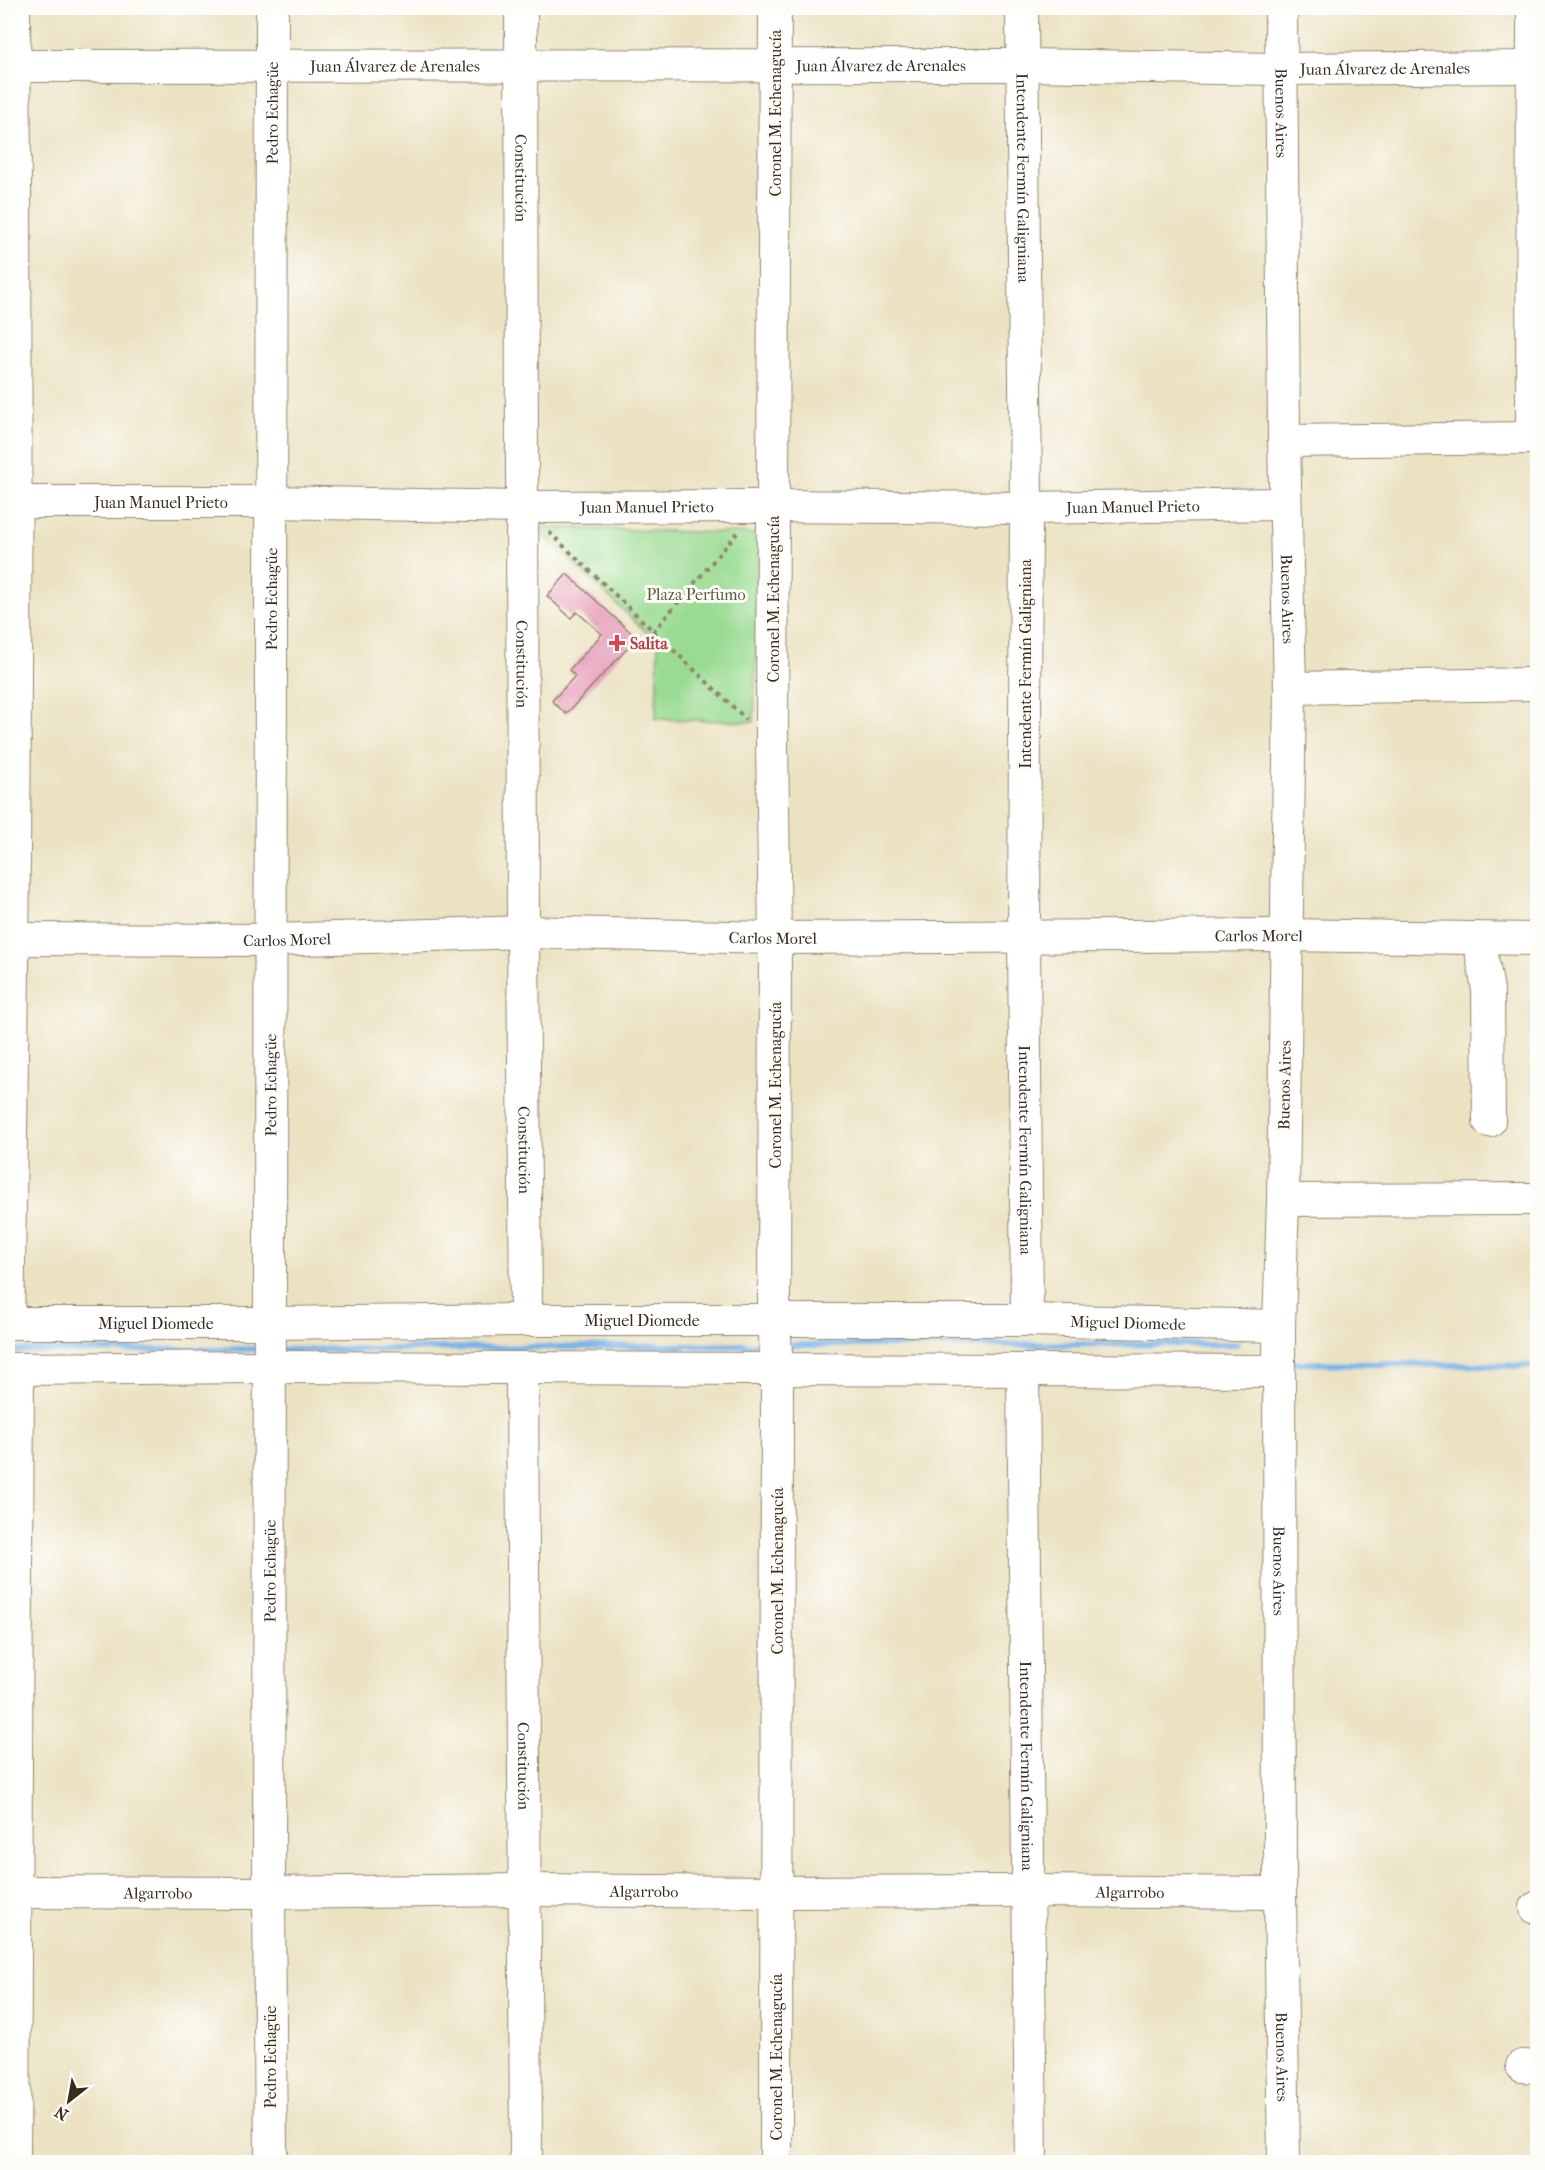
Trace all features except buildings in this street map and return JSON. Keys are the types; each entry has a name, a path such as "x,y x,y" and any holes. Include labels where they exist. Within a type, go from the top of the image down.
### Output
{"street":[{"path":"8,1323 11,939 11,66 15,8"},
{"name":"Pedro Echagüe","path":"271,2163 269,1893 272,8"},
{"name":"Constitución","path":"521,8 526,1320"},
{"name":"Coronel M. Echenagucía","path":"775,8 776,65 767,506 775,938 776,2163"},
{"name":"Intendente Fermín Galigniana","path":"1022,8 1026,508 1024,937 1027,1320"},
{"name":"Buenos Aires","path":"1281,8 1284,441 1290,688 1283,1200 1279,1326 1280,1893 1284,2163"},
{"path":"1284,441 1535,438 1536,67 1533,8"},
{"name":"Juan Álvarez de Arenales","path":"11,66 1022,65 1281,69 1536,67"},
{"name":"Juan Manuel Prieto","path":"12,502 272,502 523,507 1026,508 1285,504"},
{"path":"1290,688 1538,684"},
{"name":"Carlos Morel","path":"11,939 271,939 523,932 775,938 1286,935 1538,939"},
{"path":"1479,939 1488,990 1489,1121"},
{"path":"1283,1200 1538,1199"},
{"name":"Miguel Diomede","path":"8,1323 1027,1320 1279,1326"},
{"path":"14,2163 11,1892 13,1369 271,1367 1279,1371"},
{"name":"Constitución","path":"522,1368 526,2163"},
{"name":"Intendente Fermín Galigniana","path":"1023,1370 1031,2163"},
{"name":"Algarrobo","path":"11,1892 269,1893 526,1890 1280,1893"}],"path":[{"path":"653,632 767,506"},
{"path":"523,507 772,744"}],"green space":[{"name":"Plaza Perfumo","path":"535,527 760,534 754,722 656,719 658,643"}],"waterway":[{"path":"792,1345 1237,1344"},
{"path":"283,1350 762,1345"},
{"path":"8,1351 257,1349"},
{"path":"1296,1363 1538,1366"}],"place":[{"name":"Salita","path":"617,643"}]}
